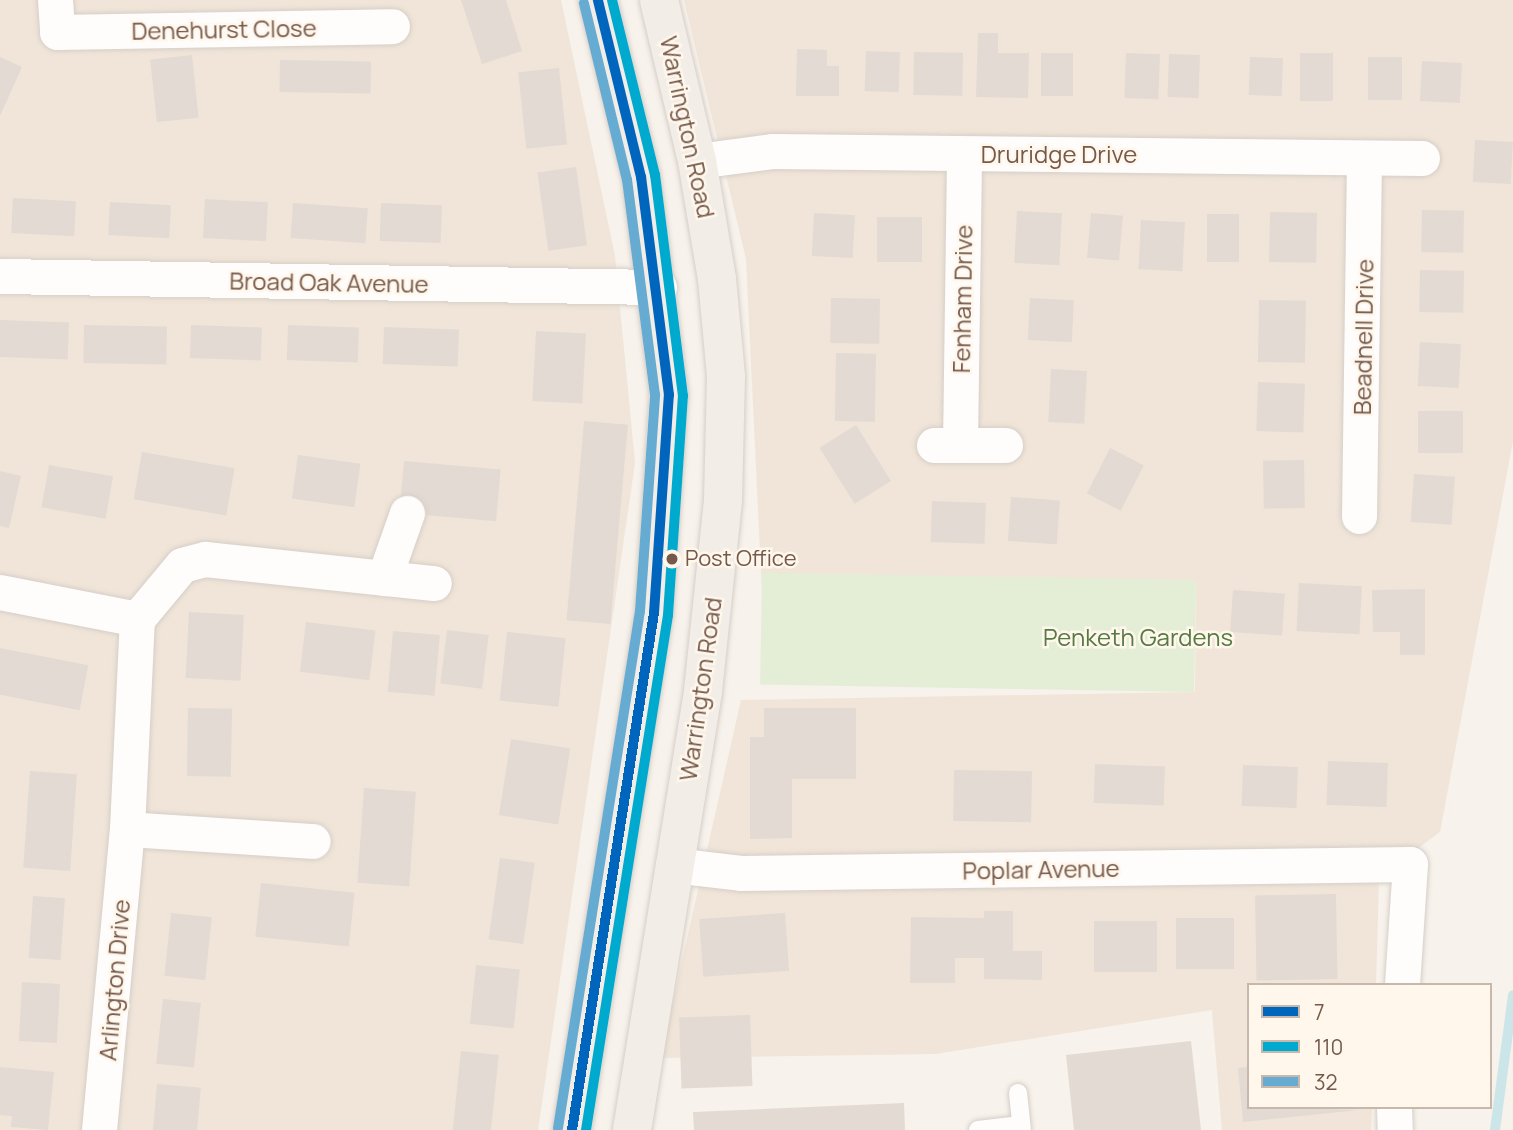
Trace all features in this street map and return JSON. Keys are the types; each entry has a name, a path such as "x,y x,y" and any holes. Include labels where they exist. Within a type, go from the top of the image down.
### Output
{"main road":[{"path":"572,1130 654,613 669,394 659,287 638,164 598,0"},
{"name":"Warrington Road","path":"632,1130 703,691 723,500 726,376 698,162 659,0"}],"street":[{"name":"Denehurst Close","path":"56,16 392,26"},
{"name":"Druridge Drive","path":"698,162 773,151 1422,158"},
{"name":"Fenham Drive","path":"964,154 947,445 1005,445"},
{"name":"Beadnell Drive","path":"1359,516 1364,158"},
{"name":"Broad Oak Avenue","path":"0,276 659,287"},
{"path":"384,578 407,513"},
{"path":"0,593 137,619 182,565 205,559 434,583"},
{"name":"Arlington Drive","path":"100,1130 127,829 137,619"},
{"path":"127,829 313,841"},
{"name":"Poplar Avenue","path":"673,865 741,873 1410,864 1402,983"},
{"path":"1394,1109 1395,1130"}],"lane":[{"path":"978,1130 1021,1128 1018,1093"}],"shaded area":[{"path":"0,0 561,0 615,256 635,463 538,1130 0,1130"},
{"path":"684,0 1513,0 1513,441 1440,832 1379,877 1376,983 1247,983 1247,1109 1372,1109 1371,1130 1222,1130 1212,1010 935,1054 660,1058 741,700 1195,692 1196,580 762,592 746,259"}],"green space":[{"name":"Penketh Gardens","path":"762,572 1196,580 1194,692 760,684"}],"building":[{"path":"461,0 506,0 522,51 482,64"},
{"path":"978,33 998,33 998,53 1029,53 1028,98 976,97"},
{"path":"797,49 827,50 827,66 839,66 839,96 796,96"},
{"path":"866,51 900,52 899,92 865,91"},
{"path":"914,52 963,53 962,96 913,95"},
{"path":"1041,53 1073,53 1073,96 1041,96"},
{"path":"1126,53 1160,54 1158,99 1124,98"},
{"path":"1300,53 1333,53 1333,101 1300,101"},
{"path":"1169,54 1200,55 1198,98 1167,97"},
{"path":"192,55 199,118 157,122 150,59"},
{"path":"0,57 22,67 0,116"},
{"path":"1250,57 1283,58 1282,96 1249,95"},
{"path":"1368,57 1402,57 1402,100 1368,100"},
{"path":"280,60 371,62 370,94 279,92"},
{"path":"1422,61 1462,63 1460,103 1420,101"},
{"path":"559,68 567,145 526,149 518,72"},
{"path":"1475,140 1513,142 1511,184 1473,182"},
{"path":"576,167 587,245 548,251 537,172"},
{"path":"13,198 76,201 74,236 11,233"},
{"path":"205,199 268,202 266,241 203,238"},
{"path":"110,202 171,205 169,238 108,235"},
{"path":"293,203 368,208 365,243 291,238"},
{"path":"381,203 442,205 441,243 380,241"},
{"path":"1422,210 1464,211 1463,253 1421,252"},
{"path":"1017,211 1062,213 1059,265 1014,263"},
{"path":"1270,212 1317,213 1316,263 1269,262"},
{"path":"814,213 855,215 853,258 812,256"},
{"path":"1091,213 1123,216 1119,261 1087,258"},
{"path":"1207,214 1239,214 1239,262 1207,262"},
{"path":"877,217 922,217 922,262 877,262"},
{"path":"1141,220 1185,222 1182,271 1138,269"},
{"path":"1420,270 1464,271 1463,313 1419,312"},
{"path":"831,298 880,299 879,344 830,343"},
{"path":"1030,298 1074,300 1072,342 1028,340"},
{"path":"1259,300 1306,301 1305,363 1258,362"},
{"path":"0,320 69,322 68,359 0,357"},
{"path":"84,325 167,326 166,364 83,363"},
{"path":"191,325 262,327 261,360 190,358"},
{"path":"288,325 359,327 358,362 287,360"},
{"path":"384,327 459,330 458,367 383,364"},
{"path":"536,331 586,334 582,404 532,401"},
{"path":"1420,342 1461,344 1459,388 1418,386"},
{"path":"836,353 876,354 875,422 835,421"},
{"path":"1051,369 1087,371 1084,424 1048,422"},
{"path":"1258,382 1305,384 1303,433 1256,431"},
{"path":"1418,411 1463,411 1463,453 1418,453"},
{"path":"584,421 628,425 610,624 567,620"},
{"path":"856,425 891,481 855,504 820,448"},
{"path":"1110,448 1144,465 1121,511 1087,493"},
{"path":"142,452 235,468 226,516 134,499"},
{"path":"298,455 360,464 354,507 292,499"},
{"path":"1304,460 1305,508 1264,509 1263,461"},
{"path":"404,461 501,469 496,521 399,513"},
{"path":"49,465 113,476 106,519 42,507"},
{"path":"0,471 21,476 9,528 0,526"},
{"path":"1414,474 1455,477 1452,525 1411,522"},
{"path":"1011,497 1060,500 1057,544 1008,541"},
{"path":"932,501 986,503 985,544 931,542"},
{"path":"1299,583 1362,586 1359,634 1296,631"},
{"path":"1425,589 1425,655 1400,655 1400,632 1373,632 1372,590"},
{"path":"1233,590 1285,594 1282,636 1230,632"},
{"path":"189,612 244,615 240,681 186,678"},
{"path":"306,622 375,631 369,680 300,672"},
{"path":"447,630 489,635 482,689 440,684"},
{"path":"393,631 440,635 435,696 388,692"},
{"path":"507,632 566,638 558,707 500,701"},
{"path":"0,648 88,665 80,710 0,695"},
{"path":"188,708 232,709 231,777 187,776"},
{"path":"764,708 856,708 856,779 792,779 792,838 750,839 750,737 764,737"},
{"path":"511,739 570,748 558,824 499,815"},
{"path":"1328,761 1388,763 1386,807 1326,805"},
{"path":"1095,764 1165,766 1164,805 1094,803"},
{"path":"1243,765 1298,767 1297,808 1242,806"},
{"path":"954,770 1032,771 1031,822 953,821"},
{"path":"30,771 77,774 70,871 23,868"},
{"path":"364,788 416,792 409,886 357,883"},
{"path":"500,858 535,863 523,944 489,939"},
{"path":"261,883 354,893 349,947 255,937"},
{"path":"1336,894 1337,979 1256,980 1255,895"},
{"path":"33,896 65,898 61,960 29,958"},
{"path":"984,911 1013,911 1013,951 1042,951 1042,980 984,979 984,958 955,958 955,983 910,983 911,917 984,918"},
{"path":"171,913 212,917 205,980 164,976"},
{"path":"785,913 789,971 703,977 699,919"},
{"path":"1176,918 1234,918 1234,969 1176,969"},
{"path":"1094,921 1157,921 1157,972 1094,972"},
{"path":"476,965 520,970 514,1028 470,1024"},
{"path":"22,982 60,984 57,1043 19,1041"},
{"path":"163,999 201,1003 194,1068 156,1064"},
{"path":"750,1015 752,1086 682,1088 679,1017"},
{"path":"1191,1041 1201,1130 1074,1130 1066,1055"},
{"path":"461,1051 499,1055 491,1130 453,1130"},
{"path":"0,1067 54,1072 48,1130 11,1127 12,1116 0,1115"},
{"path":"1247,1067 1247,1109 1359,1110 1243,1122 1238,1068"},
{"path":"157,1084 201,1088 197,1130 153,1130"},
{"path":"904,1103 905,1130 694,1130 693,1112"}],"waterway":[{"path":"1495,1130 1513,995"}],"transit line":[{"name":"7","path":"572,1130 654,613 669,395 641,177 598,0"},
{"name":"110","path":"586,1130 668,615 683,396 655,175 612,0"},
{"name":"32","path":"558,1128 640,611 655,395 627,180 584,3"}],"place":[{"name":"Post Office","path":"672,559"}]}
